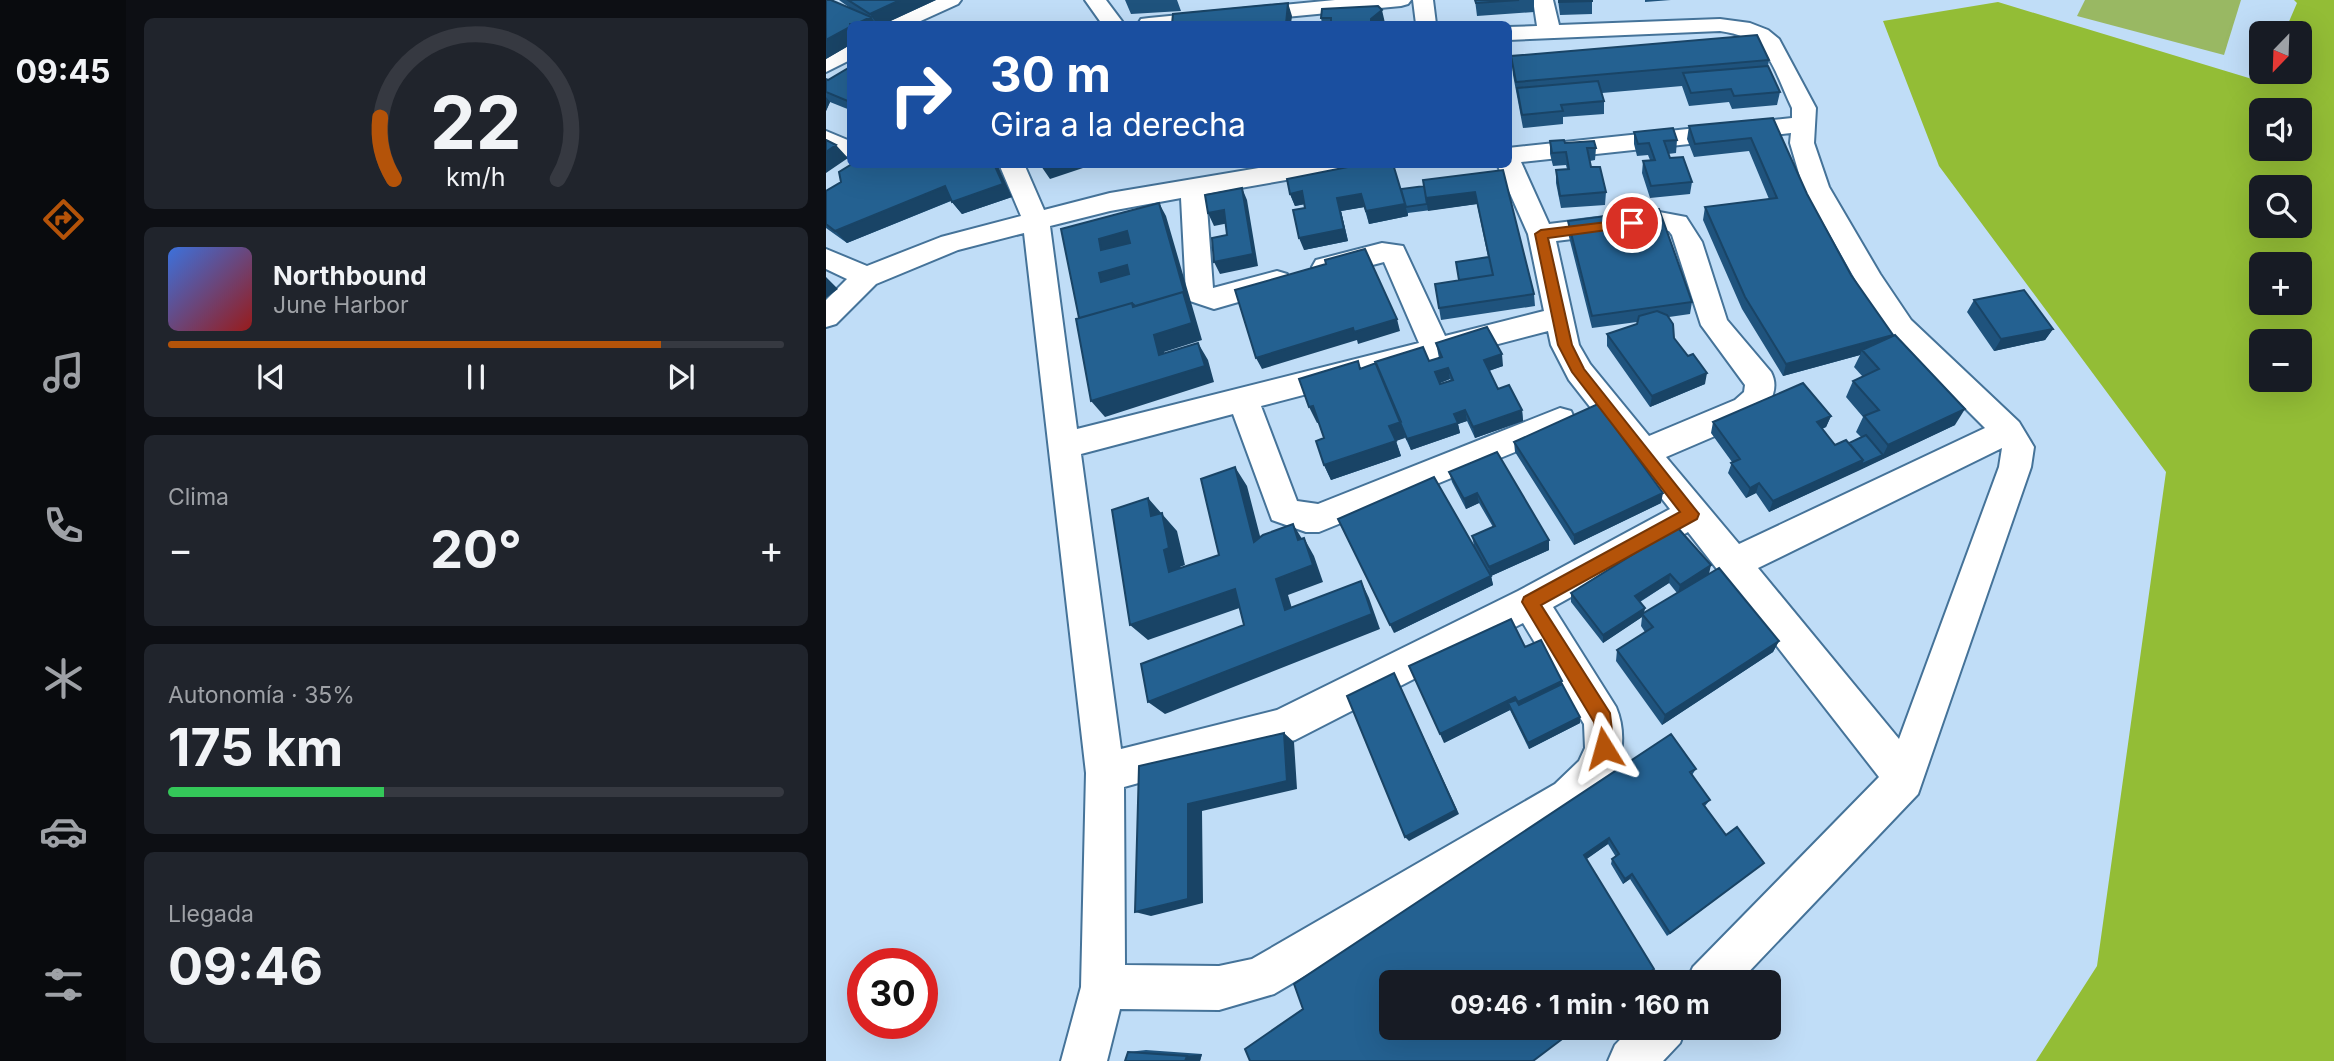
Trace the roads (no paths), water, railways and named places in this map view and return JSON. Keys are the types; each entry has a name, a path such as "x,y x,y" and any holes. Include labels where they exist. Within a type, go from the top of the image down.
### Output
{"street":[{"path":"904,21 951,0"},
{"path":"1095,0 1111,21"},
{"path":"1186,21 1401,0"},
{"path":"1423,0 1426,21"},
{"path":"1543,0 1549,31"},
{"path":"1512,34 1696,13 1760,35 1771,44 1804,108 1801,143 1816,187 1870,281 1901,327 2008,431 2018,447 2015,467 1903,780 1720,970"},
{"path":"826,65 847,53"},
{"path":"1512,158 1803,124"},
{"path":"826,139 847,149"},
{"path":"1512,167 1541,234 1565,345 1579,372 1881,746 1903,780"},
{"path":"1013,168 1036,221 1105,773 1103,987 1084,1061"},
{"path":"826,317 866,277 950,243 1110,202 1309,168"},
{"path":"1193,188 1200,294 1214,299 1382,251 1394,253 1436,348"},
{"path":"1541,234 1654,220 1677,223 1686,235 1706,306 1715,326 1760,380 1761,390 1756,401 1746,409 1645,452"},
{"path":"826,258 866,277"},
{"path":"1065,445 1558,318"},
{"path":"1242,399 1284,510 1306,519 1319,518 1560,420"},
{"path":"1732,564 2008,431"},
{"path":"1105,773 1282,727 1530,602 1691,514"},
{"path":"1103,987 1219,988 1259,979 1569,798 1593,775 1604,748 1603,720 1530,602"},
{"path":"1631,1061 1651,1040"}]}
